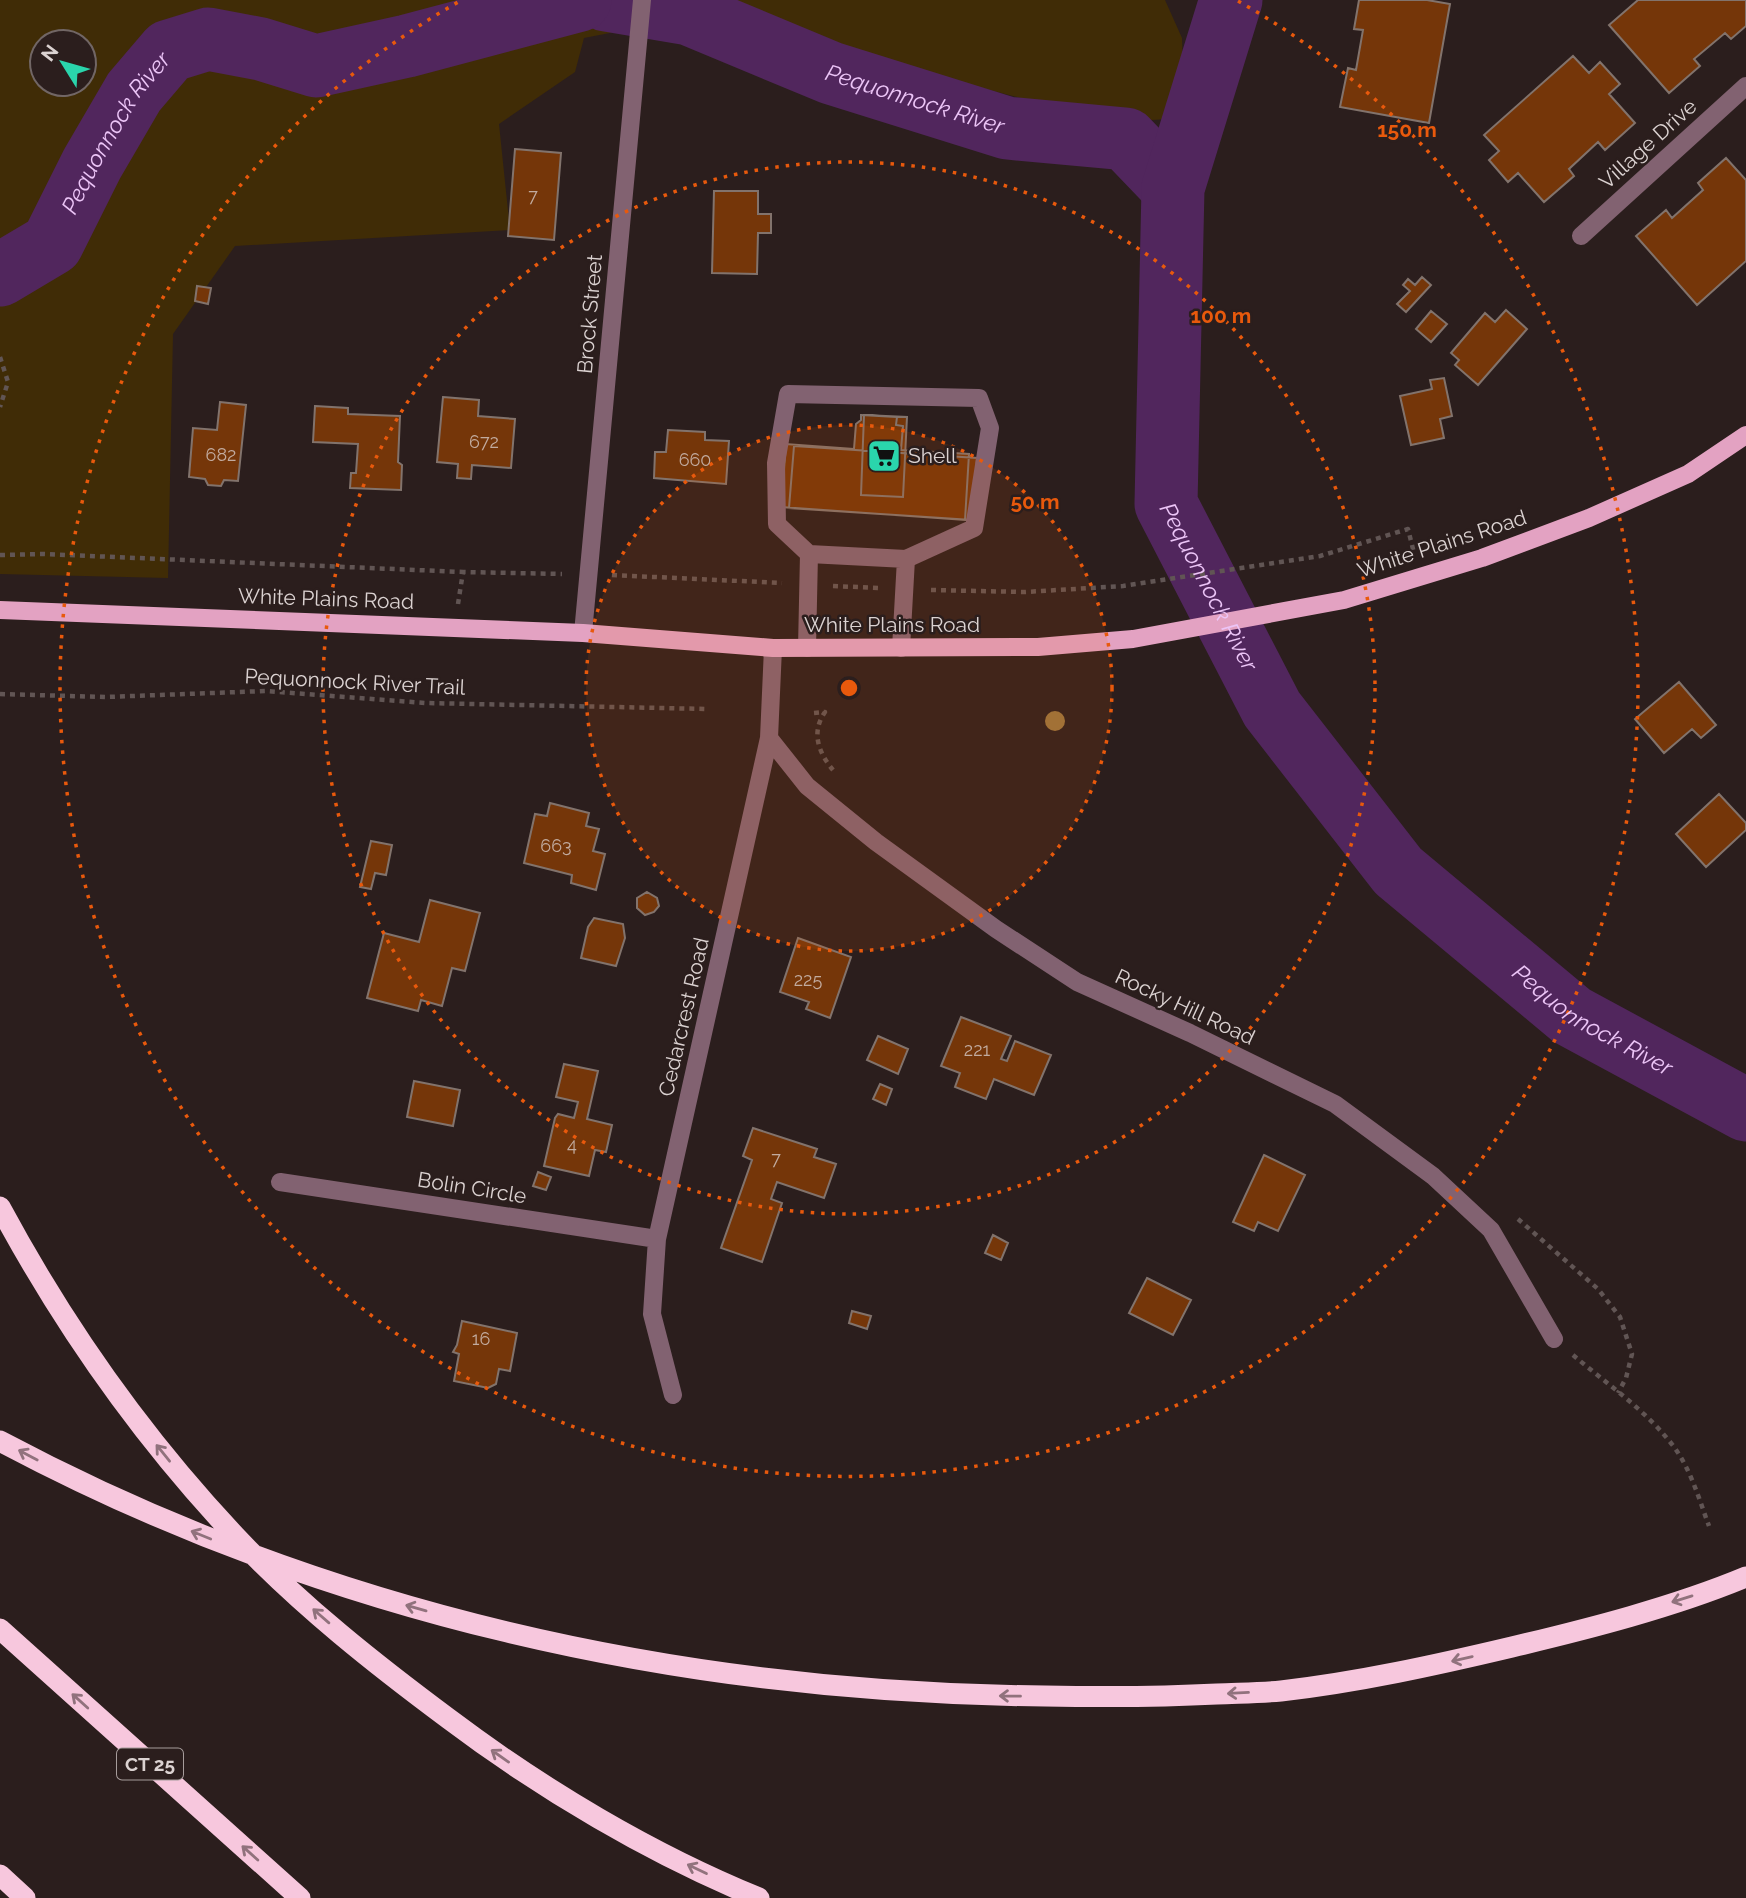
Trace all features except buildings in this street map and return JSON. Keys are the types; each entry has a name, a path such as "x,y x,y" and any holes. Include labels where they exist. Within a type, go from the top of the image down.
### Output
{"highway":[{"path":"0,1207 58,1309 134,1417 240,1541 292,1592 404,1686 516,1767 634,1837 759,1898"},
{"path":"0,1441 138,1508 272,1563 347,1588 482,1626 635,1660 792,1681 982,1696 1142,1697 1279,1691 1424,1668 1568,1634 1720,1588 1746,1577"},
{"name":"CT 25","path":"0,1629 300,1898"},
{"path":"0,1875 25,1898"}],"main road":[{"name":"White Plains Road","path":"0,610 583,633 773,648 1038,647 1133,639 1344,600 1482,558 1588,518 1688,474 1746,435"}],"street":[{"name":"Brock Street","path":"583,633 642,0"},
{"name":"Village Drive","path":"1581,236 1746,86"},
{"path":"788,394 979,398 990,428 974,528 906,559 809,554 777,524 776,463 788,394"},
{"path":"807,648 809,554"},
{"path":"901,648 906,559"},
{"name":"Cedarcrest Road","path":"673,1395 652,1314 657,1239 769,738 773,648"},
{"name":"Rocky Hill Road","path":"769,738 807,786 876,842 1008,937 1077,982 1214,1044 1335,1104 1433,1176 1491,1230 1554,1339"},
{"name":"Bolin Circle","path":"280,1182 657,1239"}],"path":[{"path":"0,357 8,382 0,407"},
{"path":"0,555 44,554 1025,592 1123,586 1320,556 1408,529 1421,578"},
{"path":"454,627 463,572"},
{"name":"Pequonnock River Trail","path":"0,694 105,697 265,691 425,703 708,709"},
{"path":"1554,1339 1653,1423 1675,1448 1693,1481 1709,1526"}],"shaded area":[{"path":"0,0 1165,0 1182,38 1183,71 1169,119 1116,122 930,75 778,55 661,23 584,38 575,72 499,124 510,230 235,246 173,334 168,578 0,574"}],"waterway":[{"name":"Pequonnock River","path":"0,275 52,244 92,164 134,92 169,51 208,39 261,49 316,66 407,46 580,0"},
{"name":"Pequonnock River","path":"606,0 689,14 831,73 1007,128 1126,139 1173,188"},
{"name":"Pequonnock River","path":"1231,0 1173,188 1166,504 1272,709 1398,871 1572,1016 1746,1110"}],"place":[{"name":"Shell","path":"884,456"}]}
